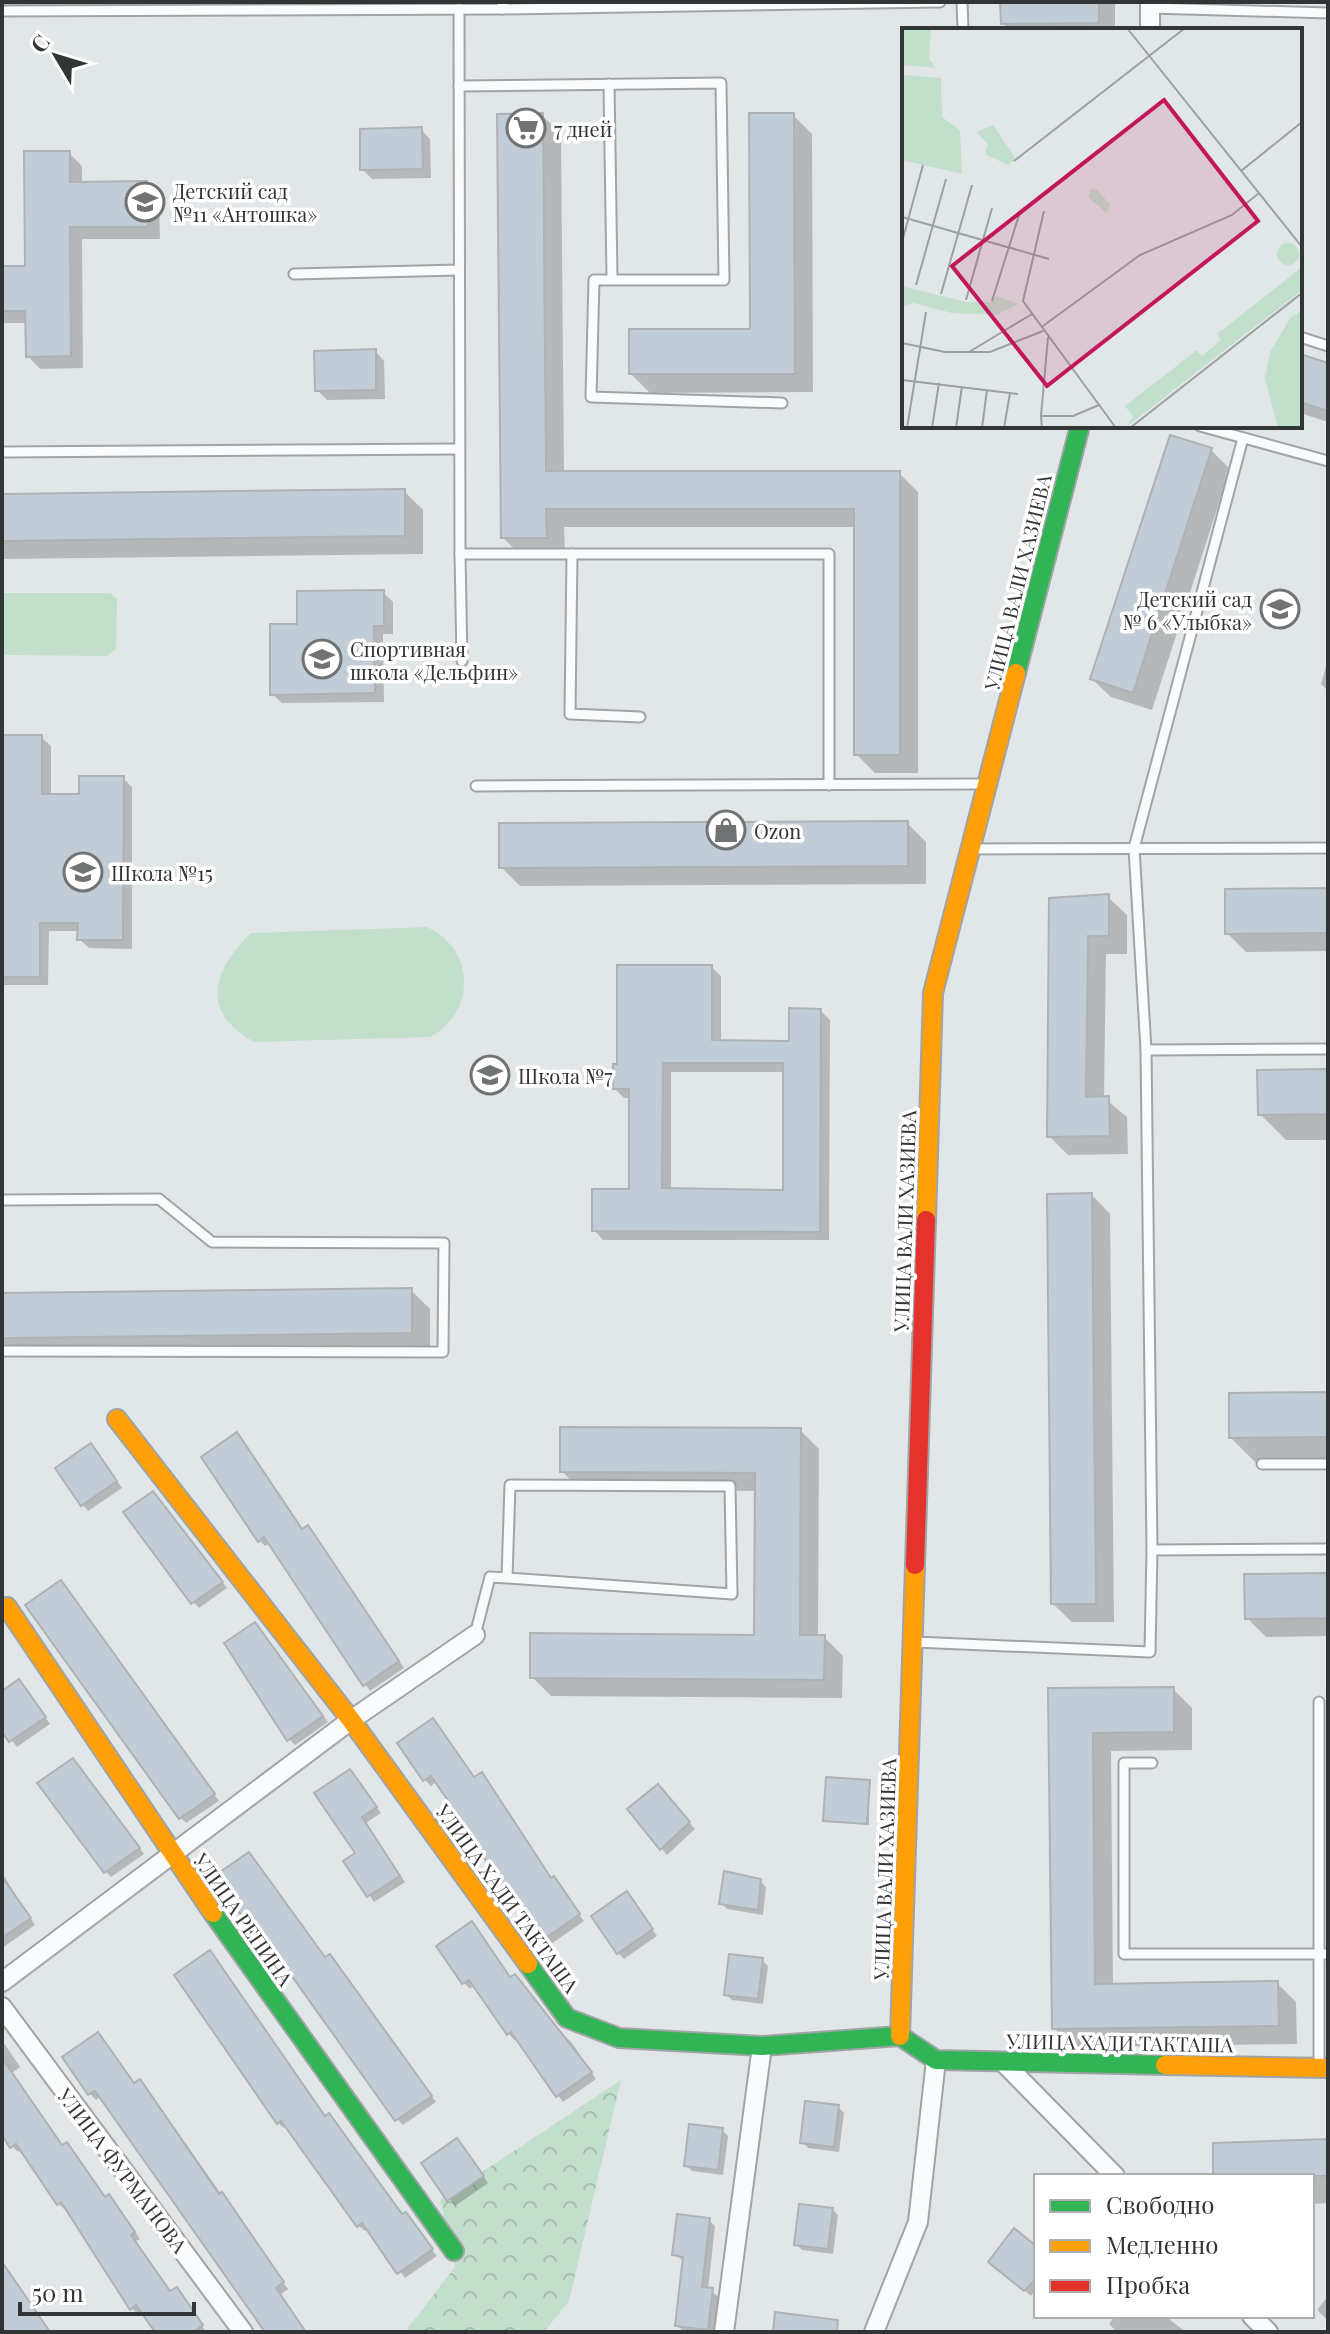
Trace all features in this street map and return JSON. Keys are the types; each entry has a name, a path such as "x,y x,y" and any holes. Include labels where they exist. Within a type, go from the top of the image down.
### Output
{"street":[{"path":"1150,5 1150,28"},
{"name":"УЛИЦА ВАЛИ ХАЗИЕВА","path":"900,2036 915,1642 933,993 1079,428"},
{"name":"УЛИЦА ХАДИ ТАКТАША","path":"117,1419 351,1720 567,2018 619,2038 762,2046 900,2036"},
{"name":"УЛИЦА РЕПИНА","path":"7,1607 172,1856 454,2251"},
{"path":"2,1982 351,1720 475,1635"},
{"name":"УЛИЦА ФУРМАНОВА","path":"2,2007 243,2332"},
{"path":"874,2332 918,2222 936,2060 900,2036"},
{"path":"724,2332 762,2046"},
{"name":"УЛИЦА ХАДИ ТАКТАША","path":"936,2060 1323,2068"},
{"path":"1003,2062 1113,2174"}],"lane":[{"path":"2,11 940,2"},
{"path":"962,2 963,28"},
{"path":"1150,5 1328,13"},
{"path":"459,9 462,661"},
{"path":"459,86 721,83 724,280 594,280 591,397 782,403"},
{"path":"609,84 612,278"},
{"path":"294,274 459,270"},
{"path":"1302,338 1328,346"},
{"path":"1207,428 1328,461"},
{"path":"915,1642 1150,1652 1152,1550 1146,1050 1134,848 1243,438"},
{"path":"2,452 459,449"},
{"path":"460,554 829,554 829,785"},
{"path":"572,554 570,714 640,717"},
{"path":"476,786 987,784"},
{"path":"971,849 1328,848"},
{"path":"1146,1050 1328,1049"},
{"path":"2,1200 159,1199 212,1242 444,1243 443,1352 2,1351"},
{"path":"1262,1464 1328,1464"},
{"path":"475,1635 490,1577 732,1594 730,1486 510,1485 507,1578"},
{"path":"1152,1550 1328,1549"},
{"path":"1319,1702 1323,2068"},
{"path":"1152,1763 1124,1763 1124,1954 1323,1954"}],"green space":[{"path":"2,593 110,593 117,599 116,649 107,656 2,655"},
{"path":"427,927 443,937 454,950 464,981 456,1012 445,1026 430,1037 254,1042 225,1017 219,1004 221,976 228,961 251,933"},
{"path":"621,2080 569,2301 544,2332 405,2332 455,2267 440,2200"}],"building":[{"path":"1000,2 1099,2 1099,23 1001,24"},
{"path":"543,113 546,471 900,471 900,755 854,755 854,509 546,509 547,538 501,538 497,114"},
{"path":"749,113 794,113 795,374 629,374 629,329 750,329"},
{"path":"422,127 423,169 360,170 360,129"},
{"path":"24,151 70,151 70,182 147,181 148,227 70,227 71,356 26,357 25,311 2,311 2,266 25,266"},
{"path":"376,349 376,390 315,391 314,351"},
{"path":"1302,355 1328,363 1328,411 1302,403"},
{"path":"1170,435 1212,448 1133,693 1090,679"},
{"path":"405,489 405,536 2,541 2,494"},
{"name":"Спортивная школа «Дельфин»","path":"384,590 384,626 374,626 375,693 270,695 270,624 297,624 297,591"},
{"path":"2,735 42,735 42,794 79,794 79,776 124,776 123,940 77,940 78,923 40,923 40,977 2,977"},
{"path":"908,821 908,866 499,868 499,823"},
{"path":"1328,888 1328,933 1225,934 1225,889"},
{"path":"1109,894 1109,936 1088,936 1086,1097 1109,1096 1110,1136 1047,1137 1049,898"},
{"path":"617,965 712,965 712,1040 789,1041 789,1008 821,1009 820,1232 592,1231 592,1189 629,1189 629,1089 613,1089 613,1064 617,1064","holes":["663,1063 783,1063 783,1190 662,1188"]},
{"path":"1328,1069 1328,1114 1258,1115 1257,1070"},
{"path":"1092,1193 1096,1604 1051,1604 1047,1194"},
{"path":"412,1288 412,1333 2,1338 2,1293"},
{"path":"1328,1392 1328,1437 1229,1438 1229,1393"},
{"path":"560,1427 801,1428 800,1635 825,1635 824,1680 530,1678 530,1633 754,1635 755,1473 560,1472"},
{"path":"237,1432 302,1529 308,1525 399,1661 363,1686 264,1537 258,1542 201,1457"},
{"path":"91,1443 117,1481 81,1506 55,1468"},
{"path":"153,1491 223,1582 191,1604 123,1512"},
{"path":"1328,1573 1328,1618 1245,1619 1244,1574"},
{"path":"61,1580 215,1794 179,1819 25,1605"},
{"path":"255,1622 323,1716 287,1741 224,1643"},
{"path":"19,1679 46,1717 9,1742 2,1732 2,1691"},
{"path":"1174,1687 1174,1732 1093,1733 1095,1984 1278,1981 1279,2026 1052,2029 1048,1688"},
{"path":"433,1718 474,1777 482,1772 551,1878 554,1876 580,1914 544,1939 478,1850 481,1848 431,1776 423,1781 397,1743"},
{"path":"73,1758 140,1848 104,1873 37,1783"},
{"path":"350,1769 377,1807 362,1817 400,1876 367,1897 343,1861 355,1853 314,1793"},
{"path":"826,1777 870,1780 867,1824 823,1821"},
{"path":"658,1784 690,1822 660,1850 627,1809"},
{"path":"249,1852 325,1957 330,1954 432,2096 395,2121 281,1961 277,1964 213,1877"},
{"path":"724,1871 761,1879 758,1910 719,1904"},
{"path":"2,1877 31,1918 2,1938"},
{"path":"627,1891 653,1929 617,1954 591,1916"},
{"path":"472,1921 510,1977 515,1974 592,2072 556,2097 511,2032 507,2035 469,1980 462,1984 436,1946"},
{"path":"210,1950 325,2116 329,2113 402,2214 406,2212 433,2249 397,2274 362,2223 357,2227 281,2121 277,2124 174,1975"},
{"path":"729,1954 763,1958 758,1999 724,1995"},
{"path":"98,2032 134,2083 140,2079 219,2194 222,2192 284,2282 276,2288 306,2332 265,2332 95,2091 88,2095 62,2057"},
{"path":"2,2058 62,2145 67,2142 105,2197 109,2194 135,2232 131,2235 170,2291 177,2287 203,2325 193,2332 155,2332 136,2305 130,2310 61,2202 57,2205 16,2144 10,2148 2,2135"},
{"path":"805,2101 839,2105 834,2147 800,2143"},
{"path":"689,2124 723,2128 718,2170 684,2166"},
{"path":"457,2138 484,2176 447,2201 421,2163"},
{"path":"1328,2139 1328,2176 1213,2174 1213,2143"},
{"path":"799,2204 833,2208 828,2249 794,2245"},
{"path":"677,2214 710,2218 702,2287 713,2288 708,2330 675,2326 683,2257 672,2255"},
{"path":"1014,2228 1034,2244 1034,2281 1024,2291 988,2262"},
{"path":"2,2262 29,2301 50,2332 2,2332"},
{"path":"775,2312 838,2320 837,2332 773,2332"}],"traffic: fast":[{"path":"1016,673 1079,428"},
{"path":"213,1913 454,2251"},
{"path":"528,1964 567,2018 619,2038 762,2046 900,2036 936,2060 1165,2065"}],"traffic: slow":[{"path":"926,1220 933,993 1016,673"},
{"path":"117,1419 351,1720 528,1964"},
{"path":"900,2036 915,1565"},
{"path":"7,1607 213,1913"},
{"path":"1165,2065 1328,2068"}],"traffic: jam":[{"path":"915,1565 926,1220"}],"place":[{"name":"7 дней","path":"526,128"},
{"name":"Детский сад №11 «Антошка»","path":"145,202"},
{"name":"Детский сад № 6 «Улыбка»","path":"1280,609"},
{"name":"Спортивная школа «Дельфин»","path":"322,659"},
{"name":"Ozon","path":"726,830"},
{"name":"Школа №15","path":"83,872"},
{"name":"Школа №7","path":"490,1075"}]}
